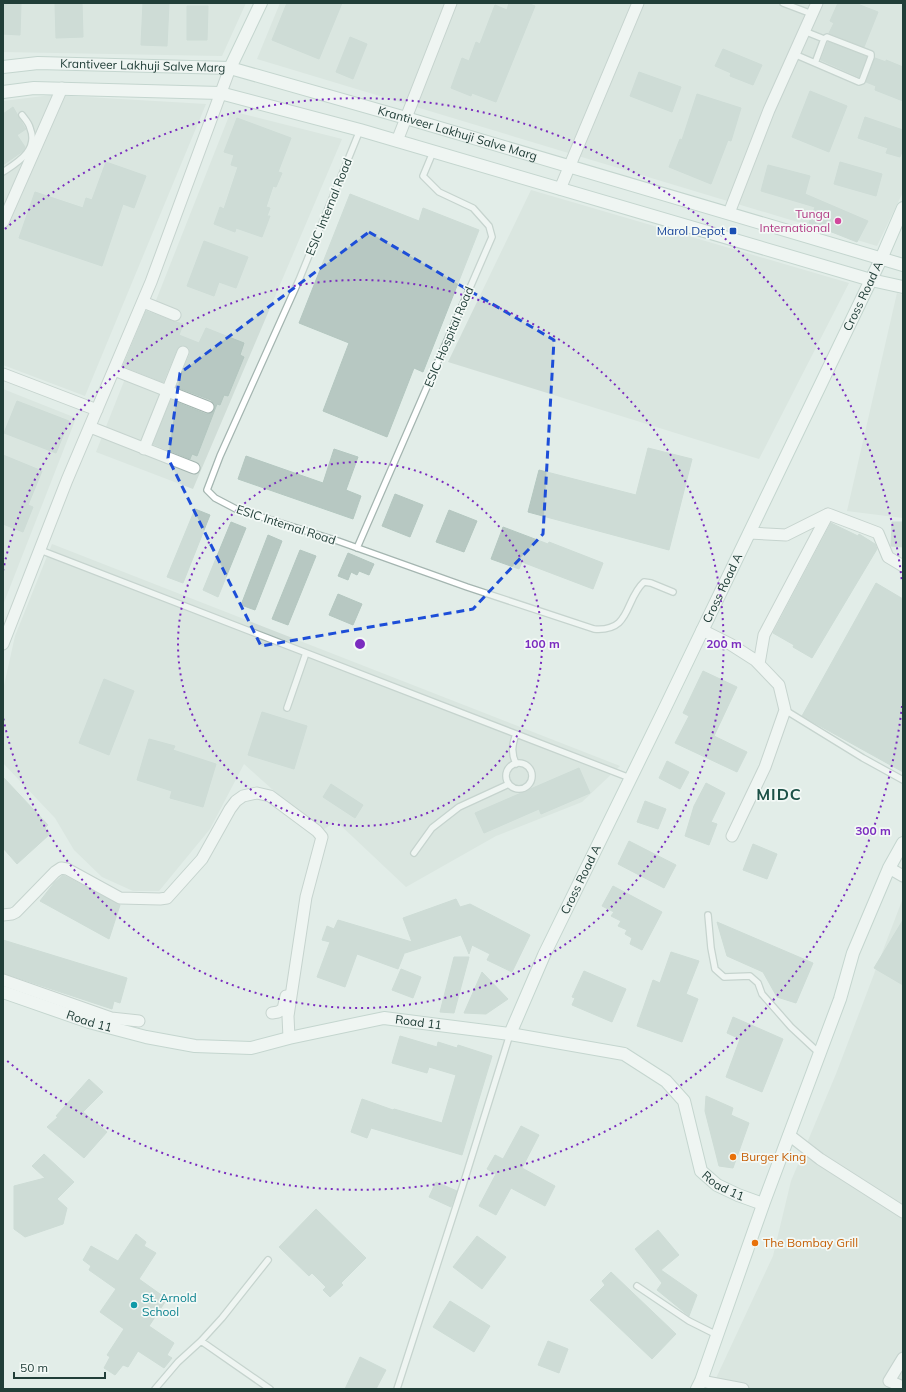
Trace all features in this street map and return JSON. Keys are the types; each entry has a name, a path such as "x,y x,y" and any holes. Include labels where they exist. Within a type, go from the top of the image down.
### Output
{"main road":[{"path":"230,68 261,3"},
{"name":"Krantiveer Lakhuji Salve Marg","path":"3,67 38,63 230,68 406,118 903,266"},
{"name":"Krantiveer Lakhuji Salve Marg","path":"3,92 34,88 62,88 220,93 360,130 871,280 903,287"},
{"name":"Cross Road A","path":"510,1034 544,954 871,280 903,208"},
{"path":"699,1385 763,1204 840,1000 853,953 890,868 903,843"},
{"name":"Road 11","path":"3,992 89,1022 146,1038 195,1046 251,1048 289,1038 384,1018 510,1034 624,1054 666,1081 684,1101 701,1171 717,1185 738,1195 763,1204"}],"street":[{"path":"397,141 451,3"},
{"path":"560,189 638,3"},
{"path":"728,213 769,110 817,3"},
{"path":"3,644 67,480 143,302 230,68"},
{"path":"3,222 62,88"},
{"path":"143,302 175,315"},
{"path":"144,449 183,352"},
{"path":"114,370 208,407"},
{"path":"3,374 97,410"},
{"path":"90,428 194,468"},
{"path":"749,533 786,535 828,514 878,533 888,557 903,566"},
{"path":"759,664 764,636 828,514"},
{"path":"702,630 730,644 759,664 779,685 785,710 765,767 732,836"},
{"path":"3,915 16,912 55,872 61,868 67,869 120,898 167,898 202,859 236,801 243,796 257,793 274,798 321,834 322,839 306,896 288,1016 289,1038"},
{"path":"890,868 903,876"},
{"path":"272,1013 281,1011 284,1006 299,900 302,895 306,896"},
{"path":"3,980 111,1018 139,1021"},
{"path":"789,1135 820,1158 903,1212"},
{"path":"903,1358 889,1381 903,1387"},
{"path":"699,1385 743,1389"}],"lane":[{"path":"783,3 795,5 812,14"},
{"path":"804,31 824,40"},
{"path":"794,54 859,82 862,81 872,57 871,54 827,37 824,40 815,63"},
{"path":"3,172 24,157 28,152 31,140 31,128 22,115"},
{"name":"ESIC Internal Road","path":"360,130 299,280 223,449 207,490 215,498 236,510 357,548 467,587 594,629 605,630 622,619 628,610 637,588 644,582 651,583 673,592"},
{"name":"ESIC Hospital Road","path":"357,548 492,237 489,226 473,208 439,192 423,176 433,152"},
{"path":"40,550 630,778"},
{"path":"287,708 306,653"},
{"path":"785,710 862,758 903,780"},
{"path":"516,734 512,744 512,753 516,764"},
{"path":"516,764 528,767 532,774 531,782 528,786 520,789 516,789 509,784 507,780 507,772 509,768 516,764"},
{"path":"414,853 432,828 459,807 509,784"},
{"path":"708,915 711,948 715,969 724,977 750,976 758,983 762,994 791,1027 819,1053"},
{"path":"397,1389 510,1034"},
{"path":"155,1389 178,1362 201,1341 222,1318 268,1260"},
{"path":"637,1286 689,1321 717,1335"},
{"path":"201,1341 270,1389"}],"highlighted area":[{"path":"369,232 554,340 543,534 473,609 261,646 168,458 180,373"}],"shaded area":[{"path":"3,3 246,3 222,56 3,52"},
{"path":"280,3 903,3 903,192 877,246 257,59"},
{"path":"52,95 206,104 85,396 3,365 3,101"},
{"path":"231,111 342,139 193,489 96,452"},
{"path":"531,190 849,283 759,459 448,362"},
{"path":"897,293 903,295 903,518 847,511"},
{"path":"3,389 76,418 3,605"},
{"path":"52,544 620,766 582,802 496,836 406,887 336,821 320,832 244,764 210,829 159,891 133,891 102,877 74,850 55,818 3,763 3,690 15,636"},
{"path":"903,898 903,1389 711,1389 773,1256 791,1181 836,1074"}],"building":[{"path":"3,3 21,3 20,35 3,34"},
{"path":"55,3 82,3 83,37 56,38"},
{"path":"143,3 169,3 167,46 141,45"},
{"path":"287,3 342,3 319,59 272,40"},
{"path":"509,3 527,3 535,6 496,102 472,93 471,96 451,88 462,58 469,61 476,42 480,44 495,5 507,10"},
{"path":"838,3 855,3 878,12 864,47 829,33 834,23 830,21"},
{"path":"187,6 208,6 207,40 187,40"},
{"path":"350,37 367,44 353,79 336,72"},
{"path":"828,42 867,57 859,77 821,60"},
{"path":"723,49 762,65 753,85 730,76 731,73 715,66"},
{"path":"875,58 886,62 886,60 903,67 903,101 875,90 876,86 866,82"},
{"path":"639,72 681,87 672,112 630,96"},
{"path":"810,91 847,106 829,152 792,137"},
{"path":"697,94 741,108 731,141 728,140 711,184 669,167 680,139 682,140"},
{"path":"13,107 26,129 17,135 25,147 23,151 3,165 3,114"},
{"path":"865,117 903,130 903,149 900,157 886,153 888,148 858,138"},
{"path":"237,118 291,138 278,172 282,173 276,187 273,186 266,207 270,208 267,216 270,216 262,237 236,228 235,232 214,224 220,207 224,209 238,167 231,165 234,155 224,152"},
{"path":"106,162 146,176 134,208 123,204 102,266 19,238 35,192 83,208 86,198 92,200"},
{"path":"840,162 882,174 876,196 834,184"},
{"path":"768,165 810,176 805,194 868,221 857,242 809,223 815,207 761,191"},
{"path":"350,194 419,221 423,208 479,230 423,372 414,368 387,437 323,411 349,343 299,323"},
{"path":"204,241 248,257 236,288 219,282 214,296 187,286"},
{"path":"146,311 183,324 179,335 199,343 206,328 244,343 240,355 244,357 228,396 224,395 220,405 217,404 197,456 192,454 190,459 153,444 171,400 206,414 213,412 215,406 211,400 176,387 190,354 189,348 186,346 182,345 177,349 163,382 123,366"},
{"path":"17,401 69,421 56,453 4,433"},
{"path":"648,448 692,459 669,550 528,512 539,470 636,495"},
{"path":"334,449 358,457 346,490 361,496 353,519 238,479 246,456 323,483"},
{"path":"3,455 42,471 28,505 33,507 23,532 3,524"},
{"path":"395,494 423,505 410,537 382,526"},
{"path":"195,509 210,515 183,583 167,577"},
{"path":"449,510 477,521 464,552 436,542"},
{"path":"231,522 246,528 218,597 203,590"},
{"path":"892,522 903,522 903,547 891,546"},
{"path":"831,523 858,536 859,534 875,544 877,549 812,658 793,647 794,645 773,633"},
{"path":"503,527 548,544 549,542 603,563 593,589 522,562 519,569 491,559"},
{"path":"268,535 282,541 255,610 241,605"},
{"path":"300,550 316,556 288,625 272,619"},
{"path":"348,553 374,564 369,575 359,571 357,575 351,572 348,580 338,576"},
{"path":"876,583 903,599 903,772 802,716"},
{"path":"338,594 362,604 353,625 329,615"},
{"path":"703,671 737,687 714,736 747,752 737,772 675,743 689,716 683,713"},
{"path":"104,679 134,691 109,755 79,743"},
{"path":"262,712 307,726 294,769 248,755"},
{"path":"149,739 175,746 173,750 216,764 203,807 170,798 172,791 137,780"},
{"path":"667,761 689,772 680,789 659,778"},
{"path":"579,768 590,793 541,814 539,809 484,833 475,813"},
{"path":"3,777 48,825 45,828 50,834 17,864 3,848"},
{"path":"706,783 725,793 711,822 717,824 709,845 685,836 694,806"},
{"path":"331,784 363,805 355,818 323,797"},
{"path":"645,801 666,809 658,829 637,822"},
{"path":"629,841 676,865 664,888 618,864"},
{"path":"753,844 777,854 767,879 743,870"},
{"path":"63,875 120,905 109,939 40,901 54,883"},
{"path":"613,886 662,912 642,950 630,944 632,938 625,934 627,930 618,926 621,921 611,916 614,912 602,906"},
{"path":"456,899 460,907 470,904 530,935 512,972 487,960 490,954 472,945 469,954 461,935 402,954 404,954 398,969 357,954 345,987 317,977 330,942 322,940 327,926 334,929 338,920 412,942 403,918"},
{"path":"903,920 903,985 874,968"},
{"path":"717,922 813,963 796,1003 777,997 763,972 727,956"},
{"path":"3,940 127,978 120,1003 114,1001 112,1009 3,973"},
{"path":"671,952 699,961 686,994 698,999 682,1042 637,1026 653,980 660,983"},
{"path":"454,957 469,957 454,1013 440,1012"},
{"path":"401,969 421,977 413,998 392,990"},
{"path":"584,971 626,989 612,1022 572,1005 575,998 572,997"},
{"path":"482,972 508,999 486,1014 464,1013"},
{"path":"733,1017 783,1039 762,1092 726,1077 740,1039 727,1033"},
{"path":"400,1036 437,1047 438,1042 457,1048 458,1045 492,1056 462,1155 371,1128 367,1138 351,1132 362,1099 393,1110 394,1109 442,1123 456,1075 429,1067 427,1073 392,1063"},
{"path":"89,1079 103,1092 83,1112 107,1132 84,1158 47,1127 58,1117 56,1116"},
{"path":"706,1096 733,1108 731,1115 749,1123 733,1168 719,1166 705,1111"},
{"path":"521,1126 539,1135 522,1168 555,1186 545,1206 511,1188 496,1215 479,1206 496,1174 487,1169 495,1155 503,1159"},
{"path":"44,1154 74,1182 57,1199 67,1208 63,1224 25,1237 14,1229 14,1186 45,1178 32,1166"},
{"path":"436,1182 457,1191 451,1207 429,1197"},
{"path":"316,1209 366,1258 341,1283 343,1285 330,1297 323,1290 326,1287 312,1273 309,1276 279,1247"},
{"path":"658,1230 679,1255 661,1270 697,1295 689,1316 657,1290 662,1283 635,1249"},
{"name":"St. Arnold School","path":"136,1234 146,1242 144,1246 156,1253 139,1279 167,1299 149,1326 174,1343 167,1355 172,1358 164,1368 138,1351 128,1367 123,1365 115,1375 104,1368 110,1357 107,1355 124,1329 100,1312 116,1289 89,1270 91,1266 83,1260 91,1246 118,1261"},
{"path":"477,1236 506,1257 482,1289 453,1267"},
{"path":"611,1272 676,1334 652,1359 590,1300 605,1285 602,1281"},
{"path":"450,1301 490,1326 474,1352 433,1327"},
{"path":"548,1341 568,1349 559,1373 538,1365"},
{"path":"360,1357 386,1370 376,1389 345,1389"}],"place":[{"name":"Tunga International","path":"838,221"},
{"name":"Marol Depot","path":"733,231"},
{"name":"Burger King","path":"733,1157"},
{"name":"The Bombay Grill","path":"755,1243"},
{"name":"St. Arnold School","path":"134,1305"}],"district":[{"name":"MIDC","path":"779,794"}]}
